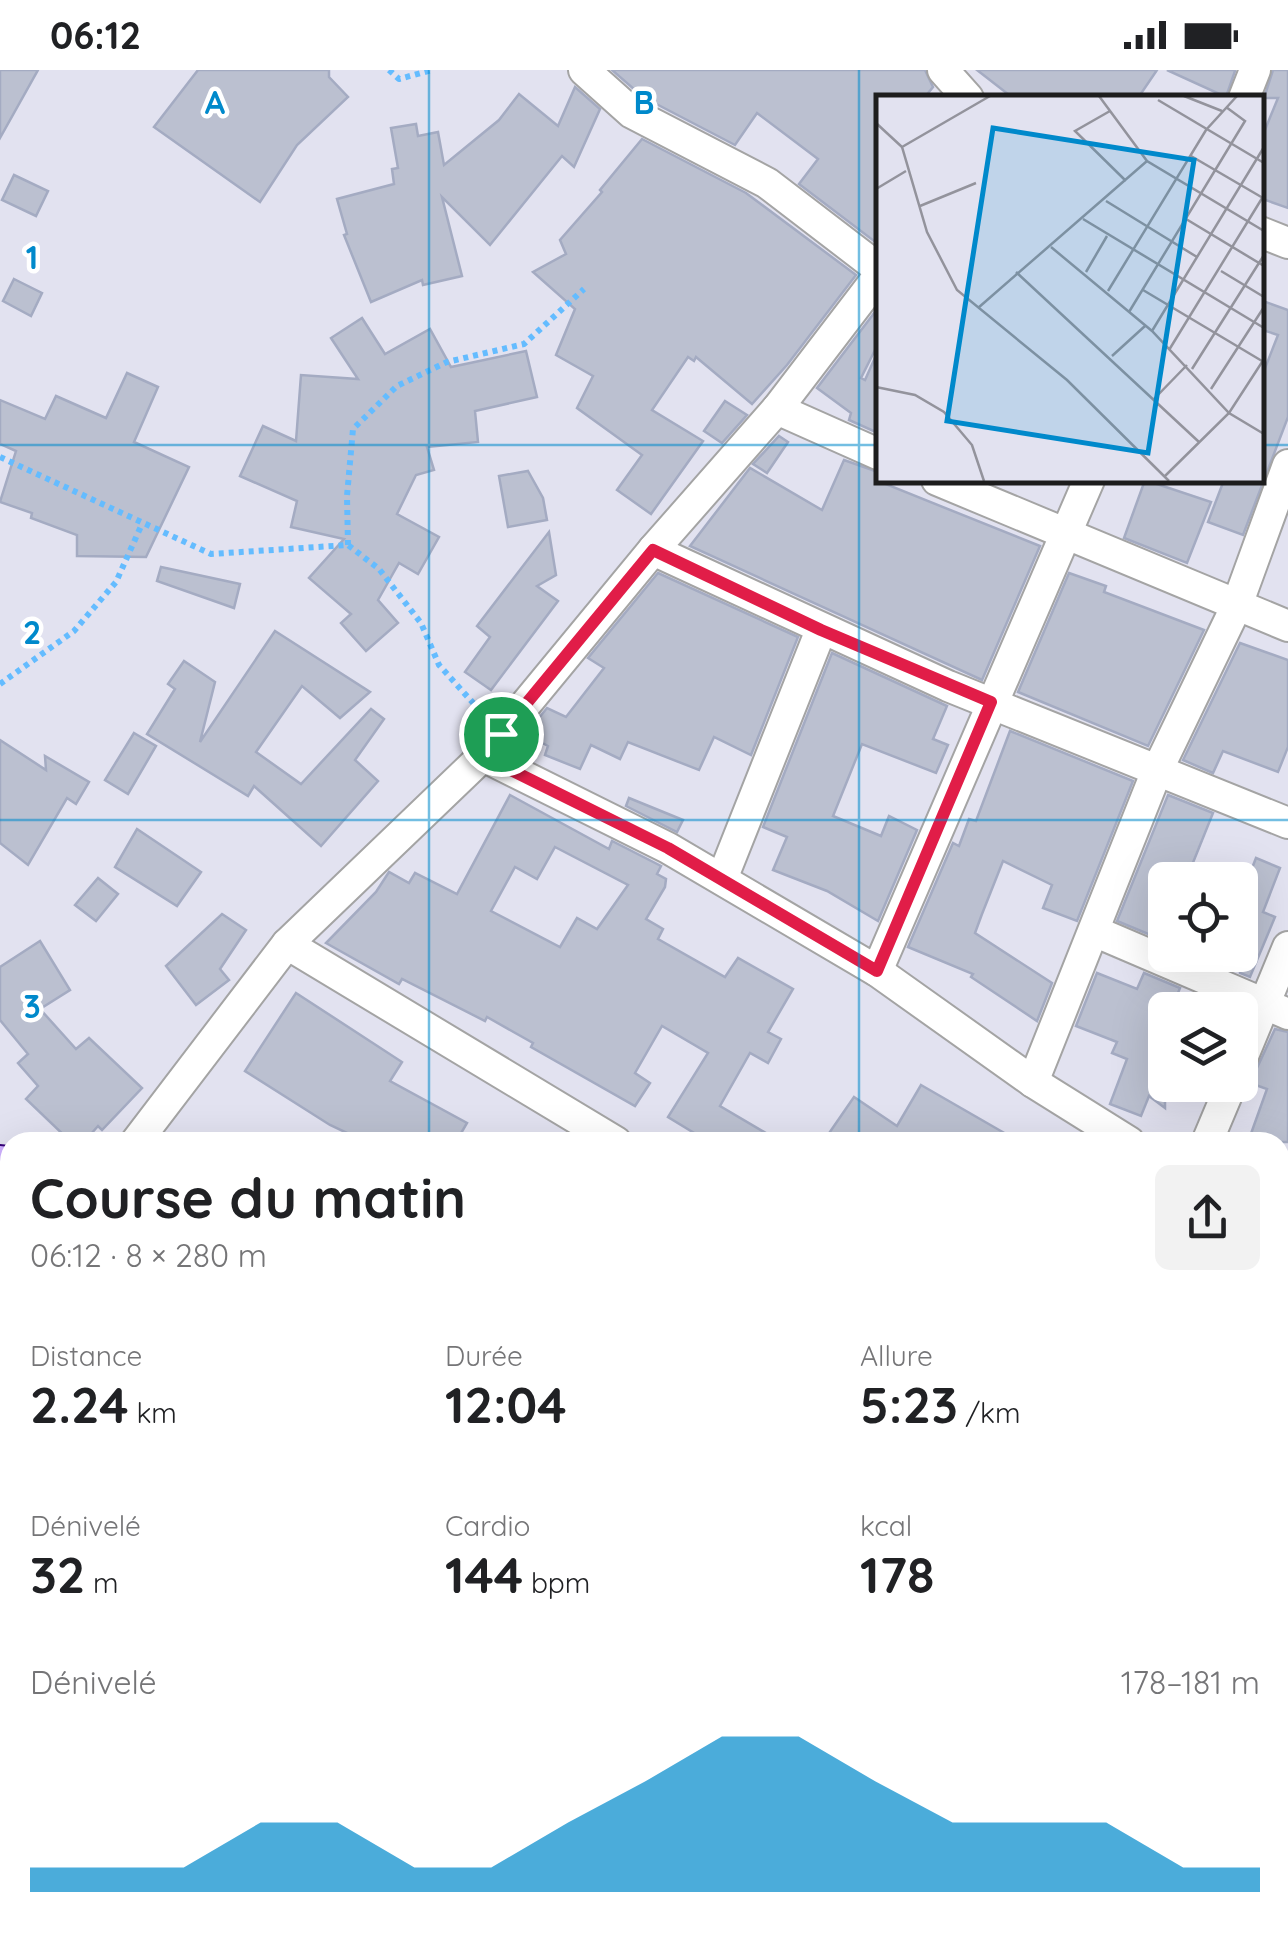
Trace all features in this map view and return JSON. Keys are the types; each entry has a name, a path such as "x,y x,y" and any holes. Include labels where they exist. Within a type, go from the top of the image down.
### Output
{"street":[{"path":"584,70 632,113 767,183 876,266"},
{"path":"943,70 965,95"},
{"path":"1245,95 1254,70"},
{"path":"1263,233 1288,243"},
{"path":"144,1132 286,944 492,745 653,550 777,409 876,280"},
{"path":"777,409 876,453"},
{"path":"1033,1082 1156,772 1237,605 1288,464"},
{"path":"942,482 1288,626"},
{"path":"877,971 1088,482"},
{"path":"653,550 821,630 1288,824"},
{"path":"722,879 821,630"},
{"path":"492,745 877,971 1033,1082 1113,1132"},
{"path":"1094,931 1276,1009"},
{"path":"286,944 599,1132"},
{"path":"1258,1036 1276,1009 1288,947"},
{"path":"1211,1132 1224,1102"}],"path":[{"path":"389,70 400,79 432,70"},
{"path":"348,545 353,429 397,386 447,362 524,344 584,289"},
{"path":"0,457 212,554 348,545 379,570 421,623 439,665 492,745"},
{"path":"0,684 74,632 116,582 142,524"}],"building":[{"path":"0,70 38,70 0,138"},
{"path":"198,70 329,70 329,77 348,97 297,145 260,202 154,127"},
{"path":"612,70 925,70 933,87 926,95 876,95 876,242 799,184 818,159 757,113 735,145 643,97"},
{"path":"977,70 1157,70 1140,95 1009,95"},
{"path":"1167,70 1235,71 1227,95"},
{"path":"1273,70 1288,70 1288,208 1263,199 1263,135 1278,98 1264,98"},
{"path":"575,87 600,109 574,167 562,156 490,245 442,197 462,276 423,285 422,280 371,302 344,235 347,234 337,199 394,184 392,169 398,168 391,128 416,124 418,136 438,132 444,165 499,120 519,94 558,126"},
{"path":"642,139 746,193 856,275 752,404 696,357 694,361 688,357 652,410 703,441 651,514 617,490 642,455 577,408 593,376 556,355 575,309 533,272 566,254 560,240"},
{"path":"14,175 48,191 36,216 2,200"},
{"path":"14,279 42,293 31,316 3,301"},
{"path":"1263,301 1288,310 1288,417 1243,535 1208,522 1223,482 1263,482 1263,373 1278,335 1263,330"},
{"path":"876,311 876,348 861,378 865,380 876,355 876,432 849,420 851,413 817,388"},
{"path":"362,318 385,354 430,329 451,367 526,351 537,397 475,411 478,442 427,447 434,470 416,475 397,514 439,537 418,574 399,563 378,600 398,623 366,651 341,623 351,614 309,578 344,539 291,527 297,501 240,476 263,426 296,441 301,375 358,379 331,338"},
{"path":"127,373 158,387 134,442 189,467 146,557 77,556 77,535 0,502 16,451 0,444 0,400 45,419 56,396 106,418"},
{"path":"725,401 747,415 722,443 704,431"},
{"path":"779,436 788,442 767,473 753,464"},
{"path":"844,460 876,471 876,482 1040,546 982,680 690,546 750,468 822,510"},
{"path":"528,471 543,498 547,520 508,527 499,476"},
{"path":"1144,482 1211,502 1187,563 1124,538"},
{"path":"549,532 556,575 537,586 558,601 491,690 465,672 490,637 477,626"},
{"path":"161,567 240,584 234,608 157,581"},
{"path":"658,573 798,637 751,755 714,737 699,770 628,742 620,759 591,745 580,769 545,755 548,746 526,734 547,708 566,717 604,668 588,658"},
{"path":"1069,573 1106,586 1104,592 1204,630 1148,746 1018,692"},
{"path":"275,631 370,692 340,718 302,686 256,752 301,784 371,709 384,719 355,760 378,781 321,846 254,786 248,796 147,734 175,689 168,684 184,661 215,682 200,742"},
{"path":"1240,643 1288,660 1288,747 1278,772 1223,751 1213,773 1183,760"},
{"path":"832,653 947,706 933,739 948,745 936,773 862,744 833,816 881,836 889,816 917,830 878,921 827,891 773,870 787,837 763,827"},
{"path":"1010,731 1133,781 1077,921 1043,908 1052,885 1003,861 975,933 1052,983 1037,1021 971,977 973,974 908,947 953,843 959,846 969,819 976,821"},
{"path":"134,733 156,746 128,794 105,780"},
{"path":"0,740 46,770 45,756 89,782 76,804 67,798 28,865 0,843"},
{"path":"510,795 609,849 612,841 661,866 657,874 666,879 665,887 646,919 663,929 658,939 725,977 738,958 793,989 768,1032 781,1039 768,1063 750,1053 720,1106 764,1132 693,1132 668,1117 708,1053 662,1026 635,1073 650,1083 635,1106 531,1047 533,1043 487,1017 485,1021 402,979 399,984 326,943 376,892 389,872 409,883 415,873 457,894","holes":["555,847 628,885 597,929 577,918 560,947 491,911 515,867 537,879"]},
{"path":"1168,795 1213,813 1193,862 1148,862 1148,934 1117,921"},
{"path":"629,798 683,820 677,832 626,806"},
{"path":"137,829 201,872 177,906 115,867"},
{"path":"1256,858 1280,868 1263,912 1275,917 1258,958 1258,862 1254,862"},
{"path":"98,878 118,894 96,921 75,905"},
{"path":"222,914 246,930 220,969 229,980 196,1005 166,966"},
{"path":"40,941 70,990 40,1009 76,1049 89,1038 142,1088 102,1130 98,1126 93,1132 61,1132 26,1099 38,1086 18,1063 28,1054 0,1020 0,967"},
{"path":"1097,973 1137,989 1144,973 1180,988 1178,992 1148,992 1148,1098 1141,1116 1110,1104 1127,1059 1112,1053 1117,1042 1076,1026"},
{"path":"296,993 402,1062 390,1081 467,1123 462,1132 345,1132 245,1071"},
{"path":"1275,1029 1288,1032 1288,1132 1252,1132 1267,1089 1258,1086 1258,1066"},
{"path":"921,1085 1003,1132 830,1132 854,1097 897,1126"}],"route":[{"path":"653,550 821,630 991,702 877,971 668,848 483,756 501,734 653,550"}]}
